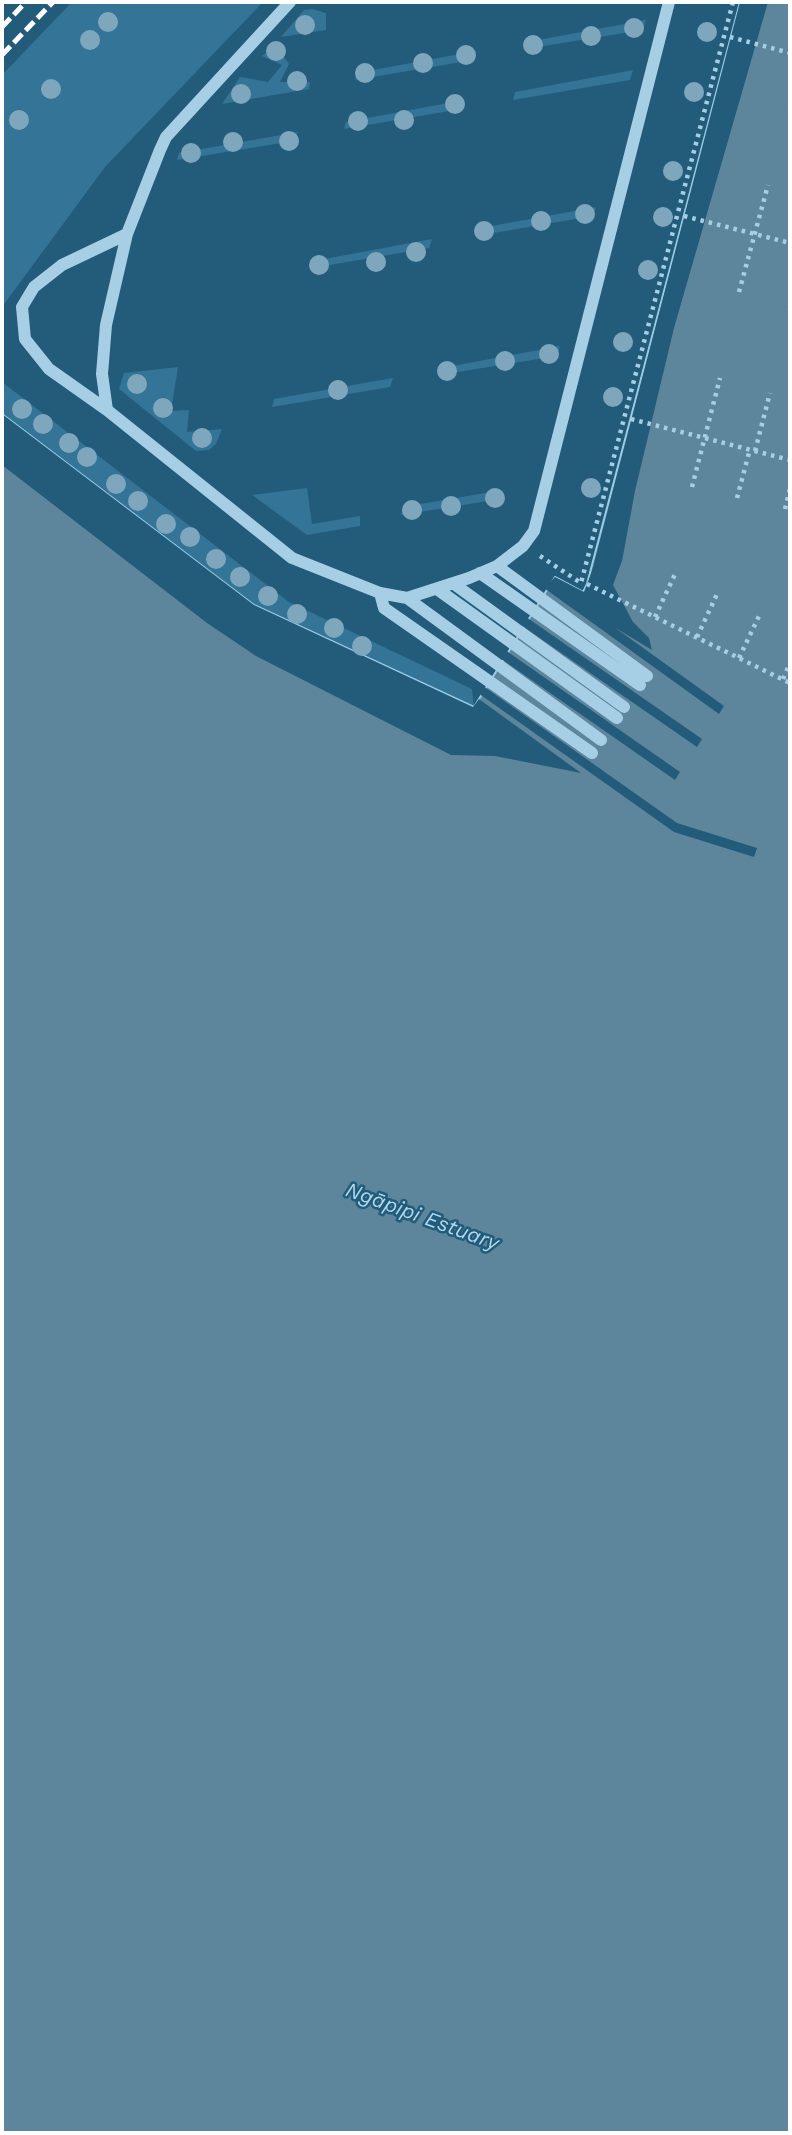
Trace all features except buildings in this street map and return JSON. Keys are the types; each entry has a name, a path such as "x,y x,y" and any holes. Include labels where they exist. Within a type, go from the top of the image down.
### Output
{"lane":[{"path":"107,410 102,374 106,325 127,234 166,138 290,2"},
{"path":"407,598 454,584 497,566 523,546 534,531 669,2"},
{"path":"127,234 62,265 34,287 22,307 25,339 49,369 107,410 292,558 380,593 407,598 601,740"},
{"path":"480,573 643,680 497,566"},
{"path":"437,589 621,713 454,584"},
{"path":"380,593 384,607 592,753"}],"path":[{"path":"523,546 581,583 733,2"},
{"path":"730,37 790,53"},
{"path":"739,292 768,185"},
{"path":"684,216 790,243"},
{"path":"692,487 720,378"},
{"path":"737,498 770,393"},
{"path":"631,419 790,460"},
{"path":"785,509 790,489"},
{"path":"655,617 676,572"},
{"path":"587,584 790,682"},
{"path":"697,637 718,593"},
{"path":"739,658 760,614"},
{"path":"783,679 790,663"}],"shaded area":[{"path":"72,2 263,2 105,167 2,307 2,75"},
{"path":"304,10 326,13 326,30 281,37"},
{"path":"646,20 643,30 525,49 527,42"},
{"path":"276,45 289,64 280,82 310,82 309,89 222,104 240,77 268,82 282,65 262,56"},
{"path":"476,51 473,60 355,80 357,73"},
{"path":"633,70 630,80 513,100 515,92"},
{"path":"464,100 461,109 344,129 346,122"},
{"path":"298,132 294,141 177,160 179,153"},
{"path":"596,207 593,216 476,236 475,229"},
{"path":"432,239 429,248 312,268 314,261"},
{"path":"560,346 557,356 439,375 442,368"},
{"path":"178,367 171,411 189,410 187,432 222,429 216,444 209,450 196,451 119,389 124,373"},
{"path":"393,378 390,387 272,407 274,399"},
{"path":"2,382 289,602 472,689 474,708 254,605 2,414"},
{"path":"307,488 312,524 360,516 360,526 307,535 252,495"},
{"path":"491,492 488,501 401,515 403,507"}],"water":[{"name":"Ngāpipi Estuary","path":"740,2 790,2 790,2133 2,2133 2,414 254,605 474,707 555,577 583,592 587,584"}],"pier":[{"path":"740,2 768,2 674,328 635,491 622,561 613,585 633,622 649,638 652,650 614,627 724,706 719,714 544,588 555,577 584,592 592,571"},
{"path":"2,414 254,605 473,707 479,699 581,773 495,756 451,755 256,656 207,623 2,465"},
{"path":"526,617 702,739 697,747 521,625"},
{"path":"505,650 680,772 675,780 500,658"},
{"path":"483,686 677,823 757,848 754,857 674,832 478,693"}],"railway":[{"path":"2,27 26,2"},
{"path":"2,55 53,2"}]}
